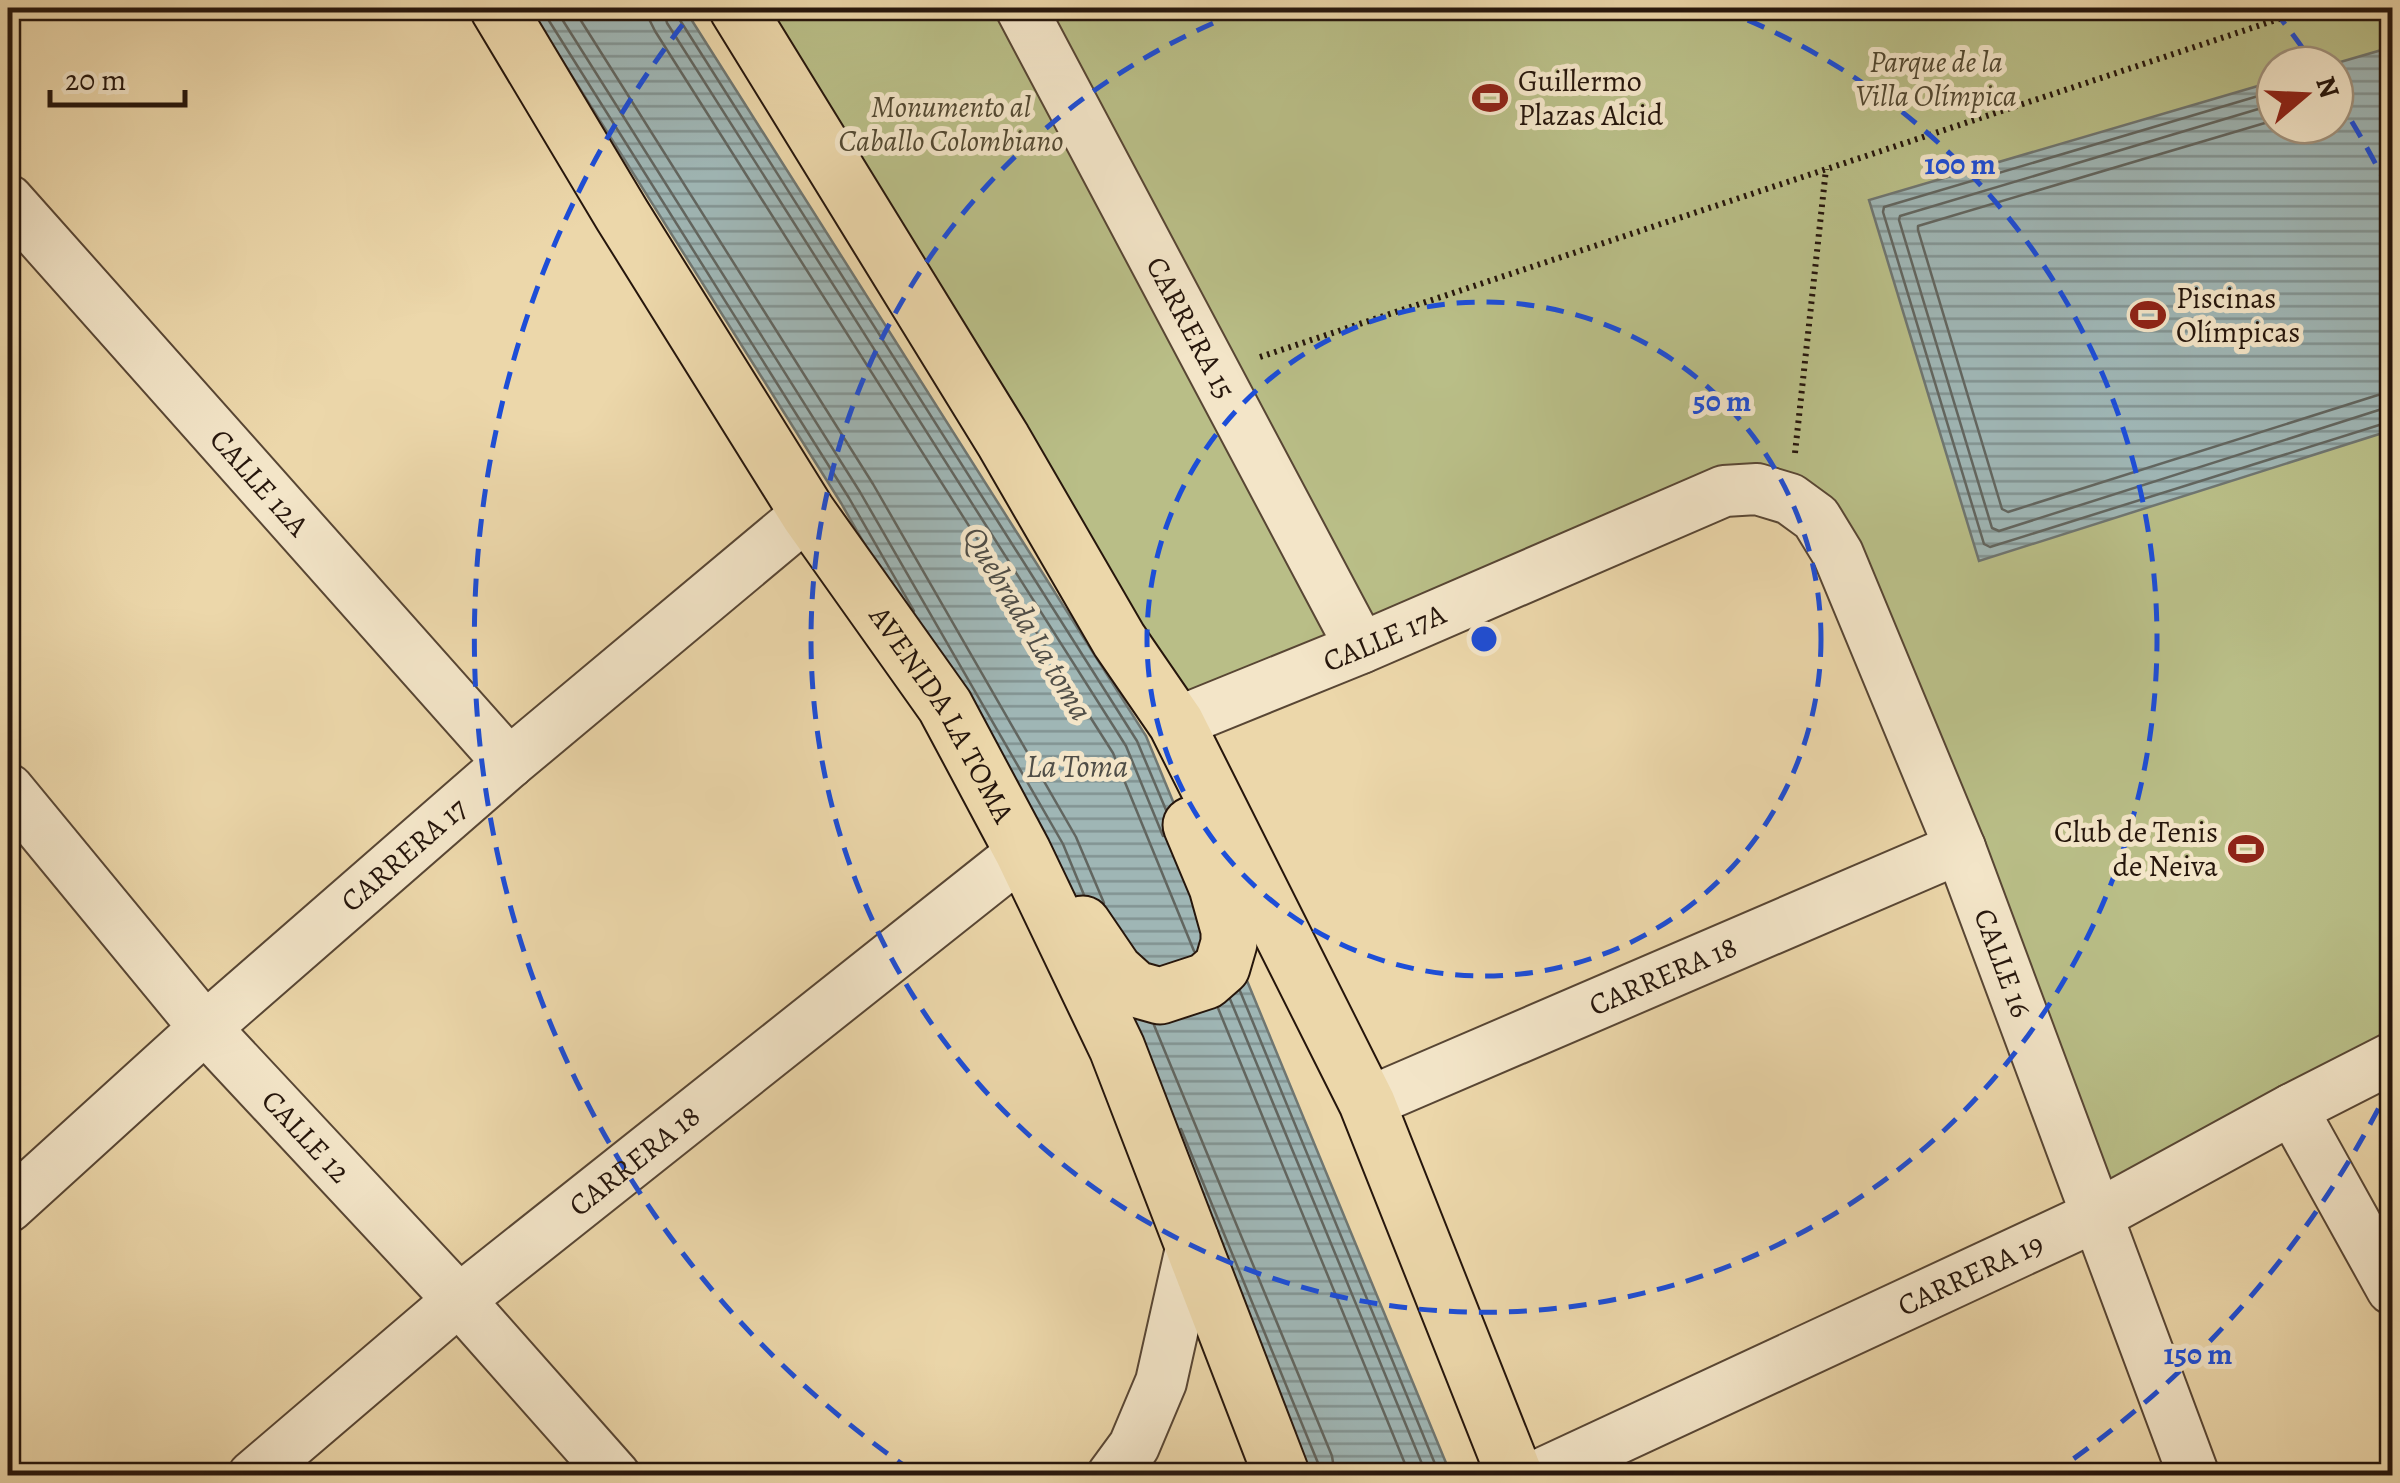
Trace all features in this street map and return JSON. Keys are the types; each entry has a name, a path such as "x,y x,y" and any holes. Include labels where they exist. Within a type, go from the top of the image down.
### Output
{"main road":[{"name":"AVENIDA LA TOMA","path":"498,8 808,513 945,706 1022,852 1117,1048 1282,1476"},
{"path":"737,8 1003,440 1119,640 1176,723 1367,1103 1515,1476"},
{"path":"945,706 1114,971 1135,990 1183,988 1222,967 1229,930 1217,888 1149,728 1119,640"}],"street":[{"name":"CARRERA 15","path":"1022,8 1361,648"},
{"name":"CALLE 12A","path":"8,200 509,762"},
{"name":"CALLE 17A","path":"1176,723 1361,648 1724,491 1774,494"},
{"name":"CALLE 16","path":"1774,494 1816,518 1838,554 1960,848 2194,1476"},
{"name":"CARRERA 17","path":"8,1207 205,1028 509,762 808,513"},
{"name":"CALLE 12","path":"8,789 205,1028 459,1300 615,1476"},
{"name":"CARRERA 18","path":"1367,1103 1960,848"},
{"name":"CARRERA 18","path":"253,1476 459,1300 1022,852"},
{"name":"CARRERA 19","path":"1538,1476 2096,1216 2392,1058"},
{"path":"2292,1109 2392,1289"},
{"path":"1112,1476 1134,1446 1161,1382 1192,1239"}],"path":[{"path":"1213,373 2312,8"},
{"path":"1774,494 1826,169"}],"green space":[{"path":"737,8 2392,8 2392,1058 2096,1216 1838,554 1757,489 1186,713"}],"water":[{"name":"La Toma","path":"529,8 684,8 1146,736 1451,1475 1299,1475 1043,856 841,503"},
{"name":"Piscinas Olímpicas","path":"2392,47 2392,430 1979,561 1869,200 2255,87 2255,145 2355,145 2355,58"}],"place":[{"name":"Guillermo Plazas Alcid","path":"1490,98"},
{"name":"Piscinas Olímpicas","path":"2148,315"},
{"name":"Club de Tenis de Neiva","path":"2246,849"}],"park label":[{"name":"Parque de la Villa Olímpica","path":"1936,79"},
{"name":"Monumento al Caballo Colombiano","path":"951,124"}],"water label":[{"name":"Quebrada La toma","path":"1028,623"}]}
